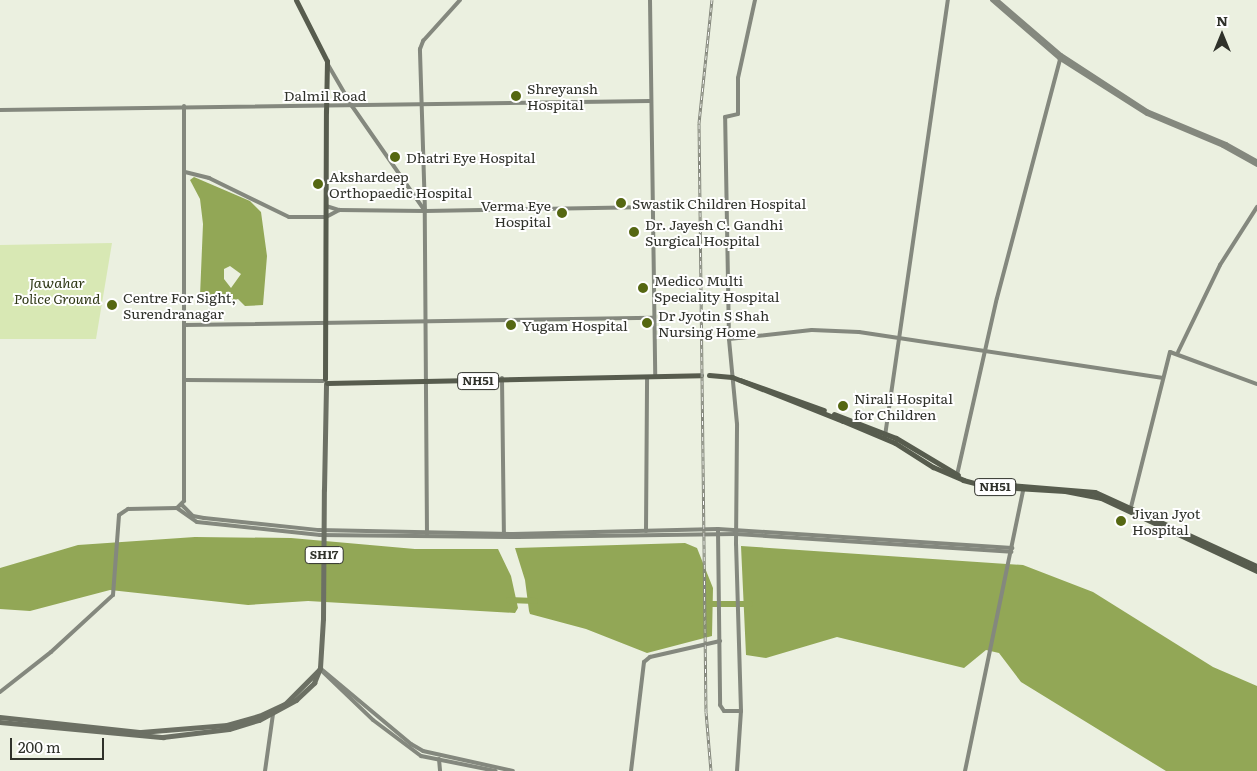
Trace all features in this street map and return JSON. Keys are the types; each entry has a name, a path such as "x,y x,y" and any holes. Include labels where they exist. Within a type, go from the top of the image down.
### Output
{"highway":[{"path":"294,0 327,62 326,381"},
{"name":"NH51","path":"326,381 701,375"},
{"name":"NH51","path":"709,375 732,377 885,436 957,476 985,483 1095,492 1257,566"},
{"name":"NH51","path":"1131,508 1257,571"}],"main road":[{"name":"SH17","path":"0,722 163,737 229,728 273,714 305,693 320,668 323,620 326,381"},
{"path":"0,717 141,732 182,731 227,725 259,716 285,704 301,692 320,668"}],"street":[{"path":"427,534 425,211 421,44 460,0"},
{"path":"650,0 655,377"},
{"path":"737,771 741,711 736,544 737,424 729,339 725,118 738,114 739,72 755,0"},
{"path":"885,436 948,0"},
{"path":"992,0 1060,57 1154,118 1223,146 1257,165"},
{"path":"997,0 1060,57 1154,115 1226,144 1257,161"},
{"path":"957,476 984,351 1060,57"},
{"path":"327,62 352,106 425,211"},
{"name":"Dalmil Road","path":"0,110 184,106 422,106 650,101"},
{"path":"184,106 185,380 182,505 194,516 204,518 319,530 427,534"},
{"path":"185,172 201,175 240,192 283,216 326,217 339,210"},
{"path":"326,206 339,210 425,211 652,207"},
{"path":"1178,352 1220,265 1257,207"},
{"path":"185,325 653,318"},
{"path":"729,339 812,330 898,338 1162,378"},
{"path":"1131,508 1169,354 1178,352 1257,384"},
{"path":"646,532 647,377"},
{"path":"502,379 504,535"},
{"path":"185,380 326,381"},
{"path":"965,771 1024,487"},
{"path":"0,692 51,652 112,595 117,521 123,511 178,508 182,505"},
{"path":"178,508 192,520 204,523 320,535 504,535 718,531 1011,550"},
{"path":"718,531 720,706 724,711 741,711"},
{"path":"631,771 644,662 650,657 720,641"},
{"path":"320,668 411,744 438,754 514,771"},
{"path":"320,668 339,691 408,749 421,756 496,771"},
{"path":"265,771 273,714"},
{"path":"438,754 440,771"}],"green space":[{"name":"Jawahar Police Ground","path":"112,243 96,339 0,339 0,245"}],"shaded area":[{"path":"194,177 250,201 261,212 267,256 263,305 245,306 238,299 212,306 200,296 203,224 200,199 190,180","holes":["230,266 241,274 231,288 224,279 224,269"]},
{"path":"195,537 291,538 415,549 498,549 511,576 518,608 515,613 308,601 248,605 110,590 30,611 0,609 0,568 78,545"},
{"path":"685,543 697,548 713,588 712,636 647,653 586,629 530,614 525,580 515,548"},
{"path":"741,546 1023,565 1093,592 1213,667 1257,686 1257,771 1166,771 1021,682 999,653 986,650 964,668 837,637 766,658 746,655"}],"waterway":[{"path":"509,600 535,601"},
{"path":"707,604 750,604"}],"railway":[{"path":"711,771 706,712 699,123 712,0"}],"place":[{"name":"Shreyansh Hospital","path":"516,96"},
{"name":"Dhatri Eye Hospital","path":"395,157"},
{"name":"Akshardeep Orthopaedic Hospital","path":"318,184"},
{"name":"Swastik Children Hospital","path":"621,203"},
{"name":"Verma Eye Hospital","path":"562,213"},
{"name":"Dr. Jayesh C. Gandhi Surgical Hospital","path":"634,232"},
{"name":"Medico Multi Speciality Hospital","path":"643,288"},
{"name":"Centre For Sight, Surendranagar","path":"112,305"},
{"name":"Dr Jyotin S Shah Nursing Home","path":"647,323"},
{"name":"Yugam Hospital","path":"511,325"},
{"name":"Nirali Hospital for Children","path":"843,406"},
{"name":"Jivan Jyot Hospital","path":"1121,521"}]}
